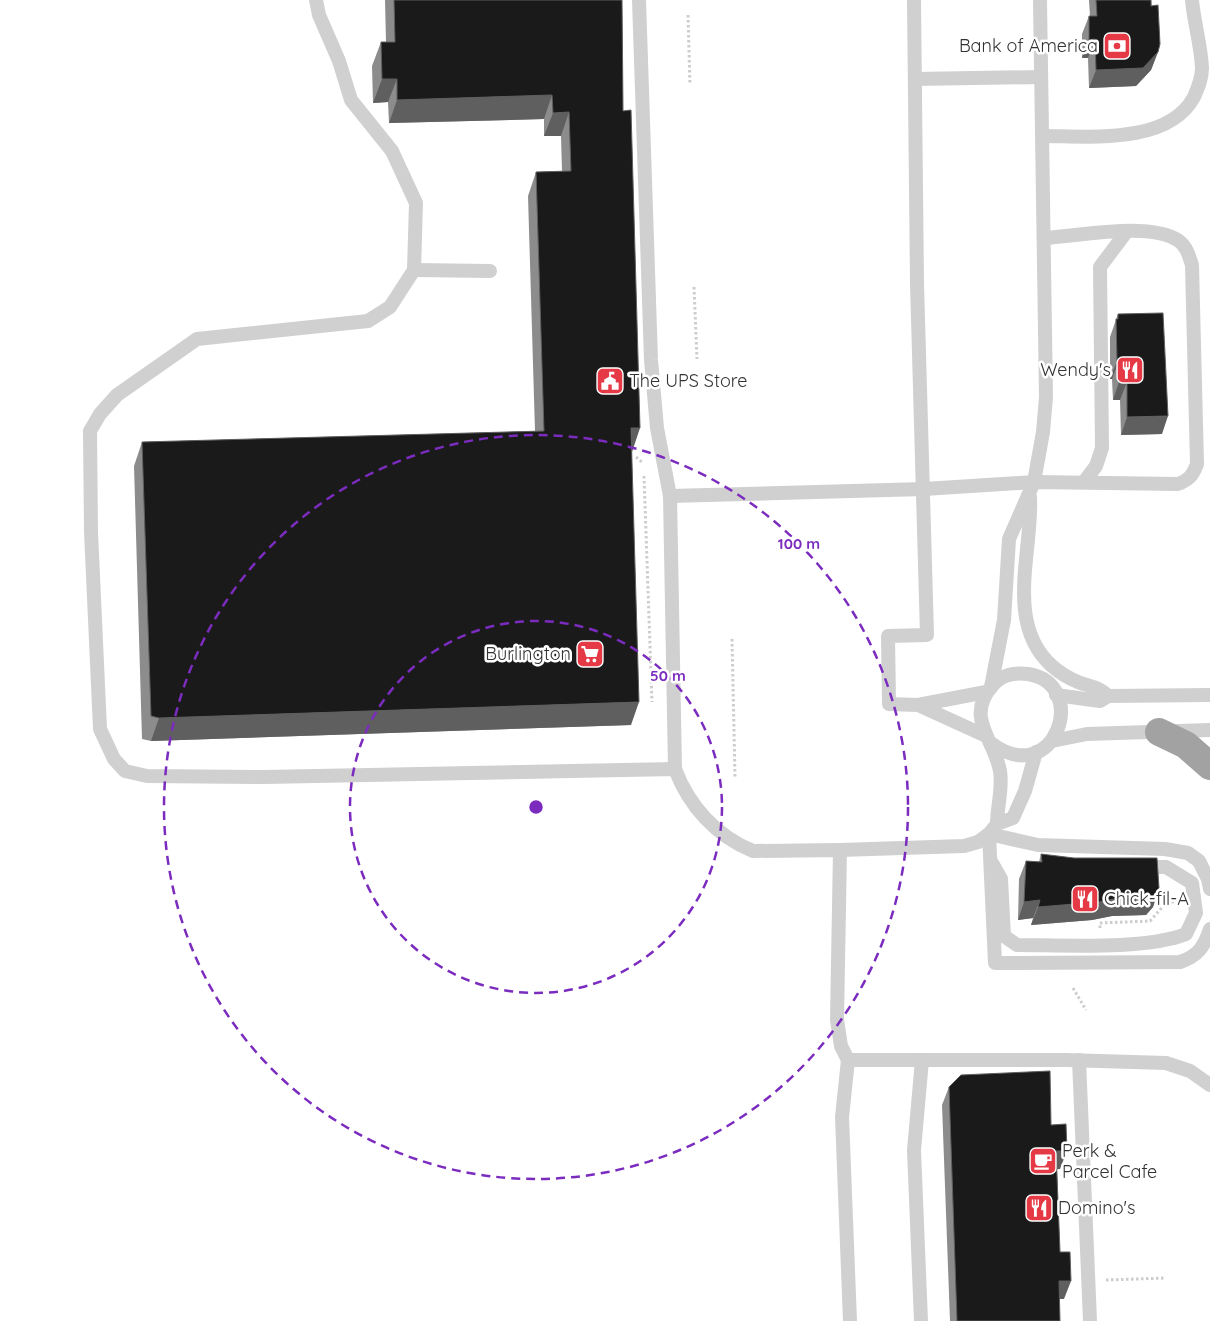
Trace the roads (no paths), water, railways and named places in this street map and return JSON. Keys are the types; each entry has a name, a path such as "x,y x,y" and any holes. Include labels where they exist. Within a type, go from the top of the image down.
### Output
{"highway":[{"path":"1159,732 1186,745 1210,766"}],"lane":[{"path":"316,0 319,15 339,62 351,100 392,150 416,203 414,270 390,307 368,321 197,339 117,395 100,414 90,431 91,532 100,729 114,759 125,771 147,776 264,777 675,770"},
{"path":"639,0 651,360 657,428 670,496 675,770 686,795 697,812 730,839 753,851 964,846 978,842 993,829 1013,818 1018,809 1036,752"},
{"path":"914,0 920,412 924,488 927,635 888,636 889,704 918,705 989,689 1007,675 1020,673 1033,675 1045,681"},
{"path":"1040,0 1046,397 1042,442 1032,487 1024,595 1026,613 1045,681 1056,695 1062,715 1059,729 1052,741"},
{"path":"1043,136 1135,133 1156,129 1176,118 1190,105 1200,85 1202,68 1190,4"},
{"path":"915,79 1041,77"},
{"path":"670,496 924,488 1032,487 1084,482 1178,484 1186,481 1193,474 1197,464 1192,265 1188,251 1180,242 1170,237 1127,231 1112,230 1097,234 1045,238"},
{"path":"1084,482 1096,466 1102,448 1100,267 1127,231"},
{"path":"414,270 490,271"},
{"path":"1032,487 1009,539 1003,627 989,689 981,704 980,717 1000,771 1002,787 993,829 990,860 994,963 1180,962 1193,957 1204,945 1210,929"},
{"path":"1032,635 1041,654 1063,675 1103,690 1108,696"},
{"path":"1056,695 1100,701 1108,696 1210,694"},
{"path":"918,705 988,739 1002,751 1015,755 1036,752 1052,741 1087,734 1210,730"},
{"path":"993,829 1022,843 1043,861"},
{"path":"1022,843 1165,849 1188,853 1199,861 1208,879 1210,889"},
{"path":"840,850 838,1020 842,1046 848,1060 842,1117 850,1321"},
{"path":"990,860 1001,879 1004,936 1017,945 1135,943 1170,940 1186,934 1196,913 1192,883 1166,867 1122,866"},
{"path":"848,1060 1079,1060 1166,1063 1190,1071 1210,1085"},
{"path":"922,1060 914,1150 922,1321"},
{"path":"1079,1060 1090,1321"}],"place":[{"name":"Bank of America","path":"1117,46"},
{"name":"Wendy's","path":"1130,370"},
{"name":"The UPS Store","path":"610,381"},
{"name":"Burlington","path":"590,654"},
{"name":"Chick-fil-A","path":"1085,899"},
{"name":"Perk & Parcel Cafe","path":"1043,1161"},
{"name":"Domino's","path":"1039,1208"}]}
